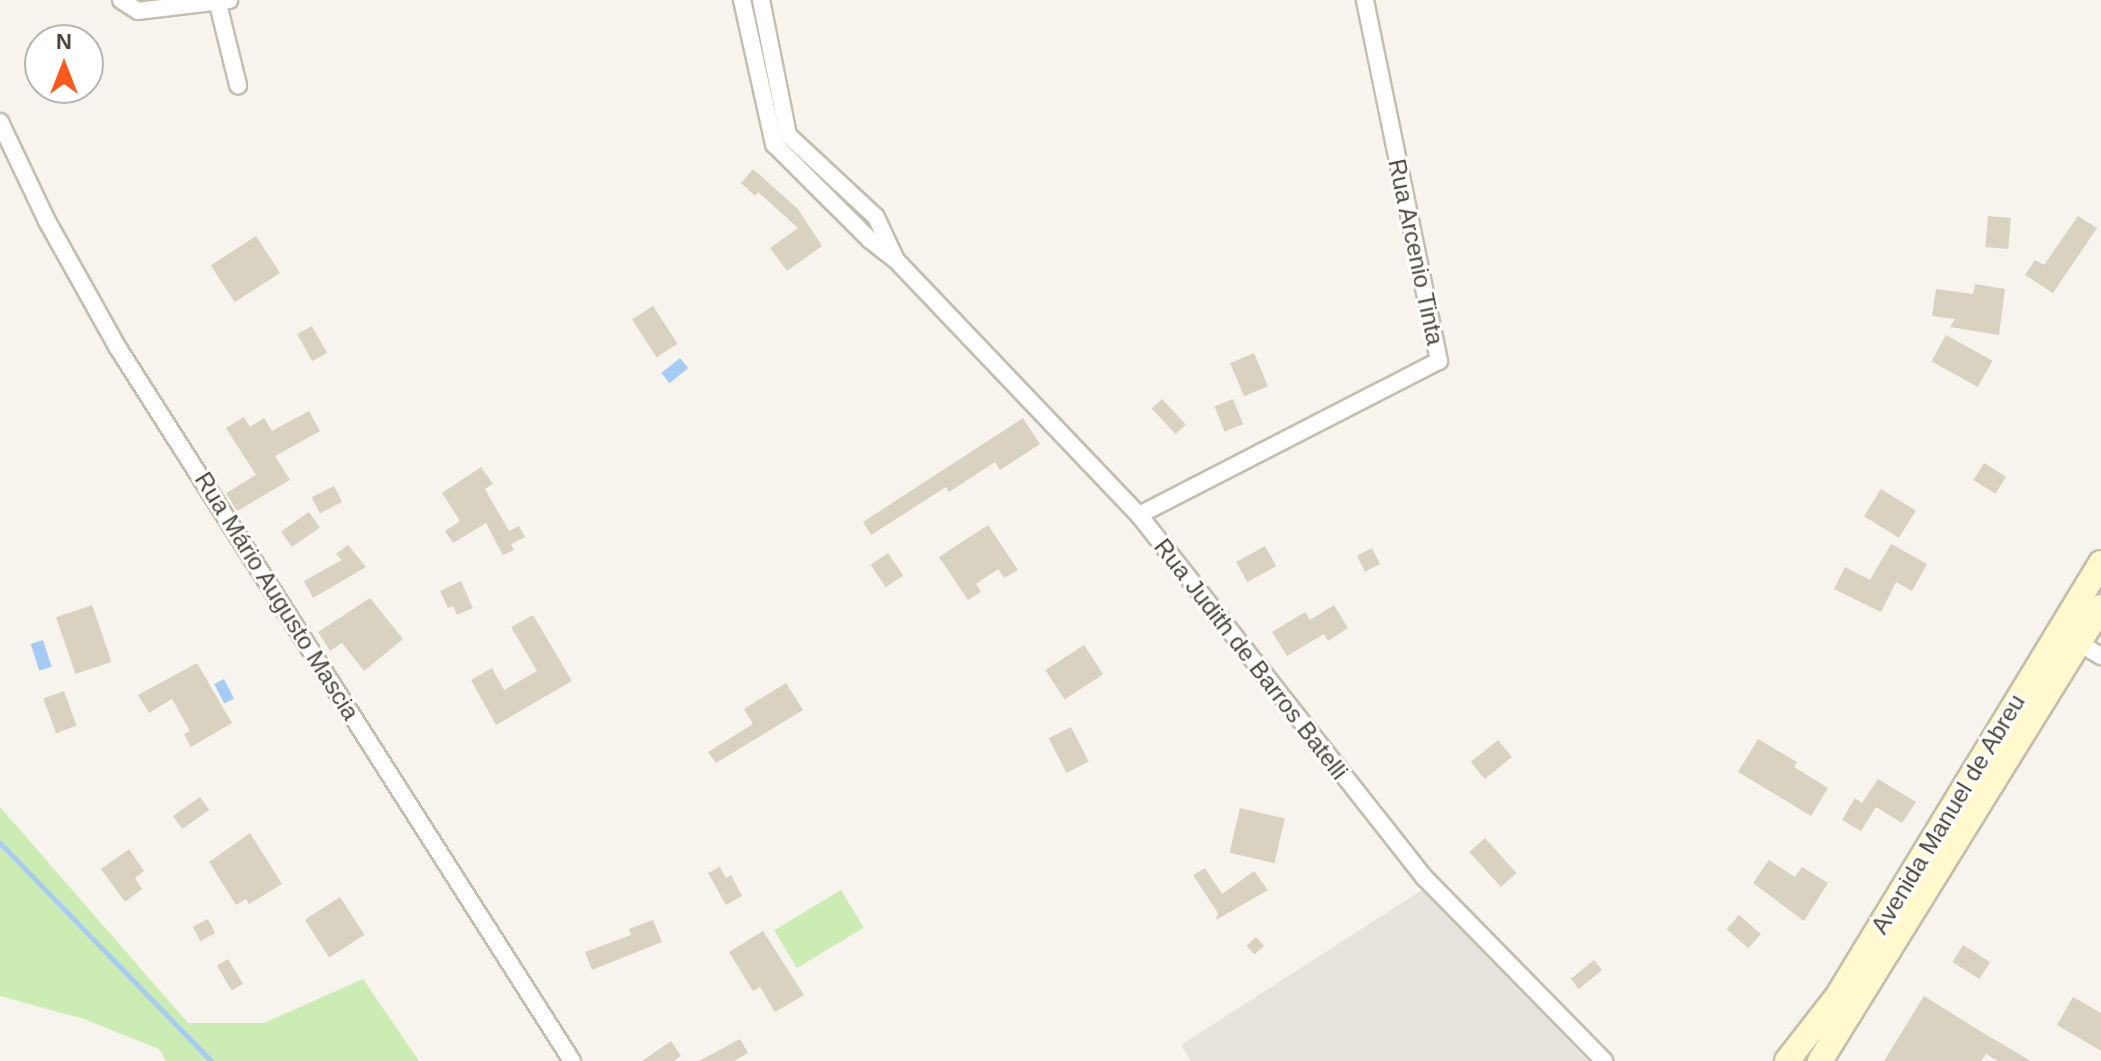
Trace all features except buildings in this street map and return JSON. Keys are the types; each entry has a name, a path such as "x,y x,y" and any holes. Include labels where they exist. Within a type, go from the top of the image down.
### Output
{"main road":[{"name":"Avenida Manuel de Abreu","path":"1787,1061 1837,997 2101,563"},
{"name":"Avenida Manuel de Abreu","path":"1820,1061 2101,607"}],"street":[{"path":"121,0 138,11 221,1 238,85"},
{"name":"Rua Judith de Barros Batelli","path":"742,0 774,144 870,240 896,260 1139,515 1425,878 1604,1061"},
{"name":"Rua Judith de Barros Batelli","path":"761,0 788,135 876,217 896,260"},
{"name":"Rua Arcenio Tinta","path":"1139,515 1439,361 1365,0"},
{"name":"Rua Mário Augusto Mascia","path":"0,122 47,221 118,348 572,1061"},
{"path":"2079,643 2101,656"}],"shaded area":[{"path":"1422,890 1588,1061 1191,1061 1181,1045"}],"green space":[{"path":"0,807 188,1023 264,1023 363,979 419,1061 166,1061 159,1049 84,1019 0,996"},
{"path":"841,890 864,928 797,968 774,930"}],"water":[{"path":"680,358 688,368 670,383 661,373"},
{"path":"43,640 52,667 39,671 31,644"},
{"path":"224,679 234,699 224,704 214,684"}],"waterway":[{"path":"0,843 211,1061"}]}
